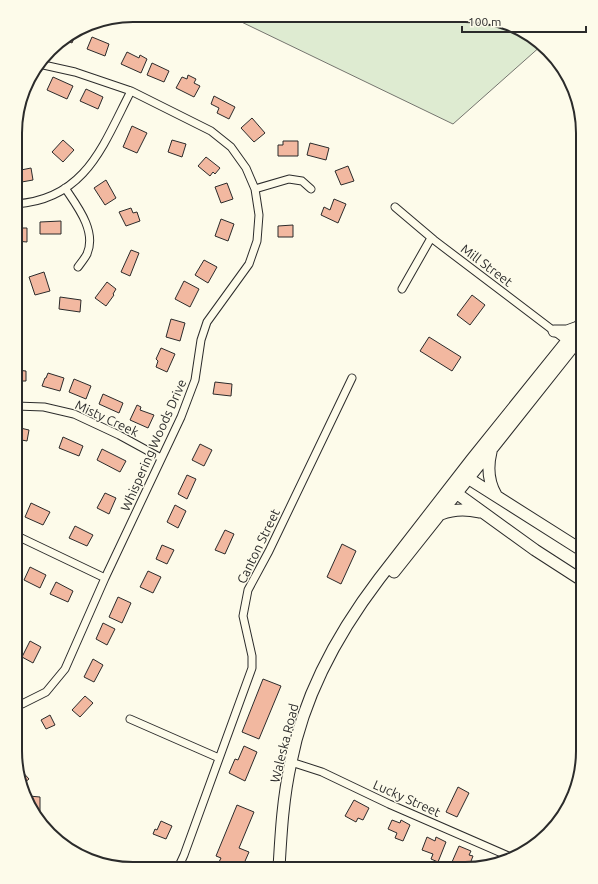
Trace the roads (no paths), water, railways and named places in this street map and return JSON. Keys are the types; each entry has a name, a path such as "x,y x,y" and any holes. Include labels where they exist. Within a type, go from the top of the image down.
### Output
{"main road":[{"path":"554,331 567,331 576,328"},
{"path":"576,332 547,366 453,491 535,550 576,576"},
{"path":"465,476 492,450 576,334"},
{"path":"492,450 489,460 488,475 496,496"},
{"path":"465,476 576,547"},
{"name":"Waleska Road","path":"344,633 441,514 453,491"},
{"name":"Waleska Road","path":"279,862 282,818 291,762 300,724 317,682 365,598 453,491"},
{"path":"441,514 452,510 464,509 484,513"}],"street":[{"name":"Whispering Woods Drive","path":"22,704 46,692 65,669 105,578 181,417 195,380 202,340 207,322 249,264 257,241 259,215 255,189 246,168 231,147 211,131 131,91 75,72 45,65"},
{"path":"22,204 30,203 54,196 77,181 95,159 131,91"},
{"path":"255,189 289,179 302,181 311,189"},
{"path":"65,188 81,212 88,228 89,243 87,254 78,267"},
{"name":"Mill Street","path":"395,207 431,238 567,341"},
{"path":"402,290 431,238"},
{"name":"Canton Street","path":"181,862 252,668 252,656 243,616 248,590 352,378"},
{"name":"Misty Creek","path":"22,406 44,407 74,414 119,435 161,458"},
{"path":"22,538 105,578"},
{"path":"130,719 219,758"},
{"name":"Lucky Street","path":"291,762 322,772 389,804 505,855"}]}
